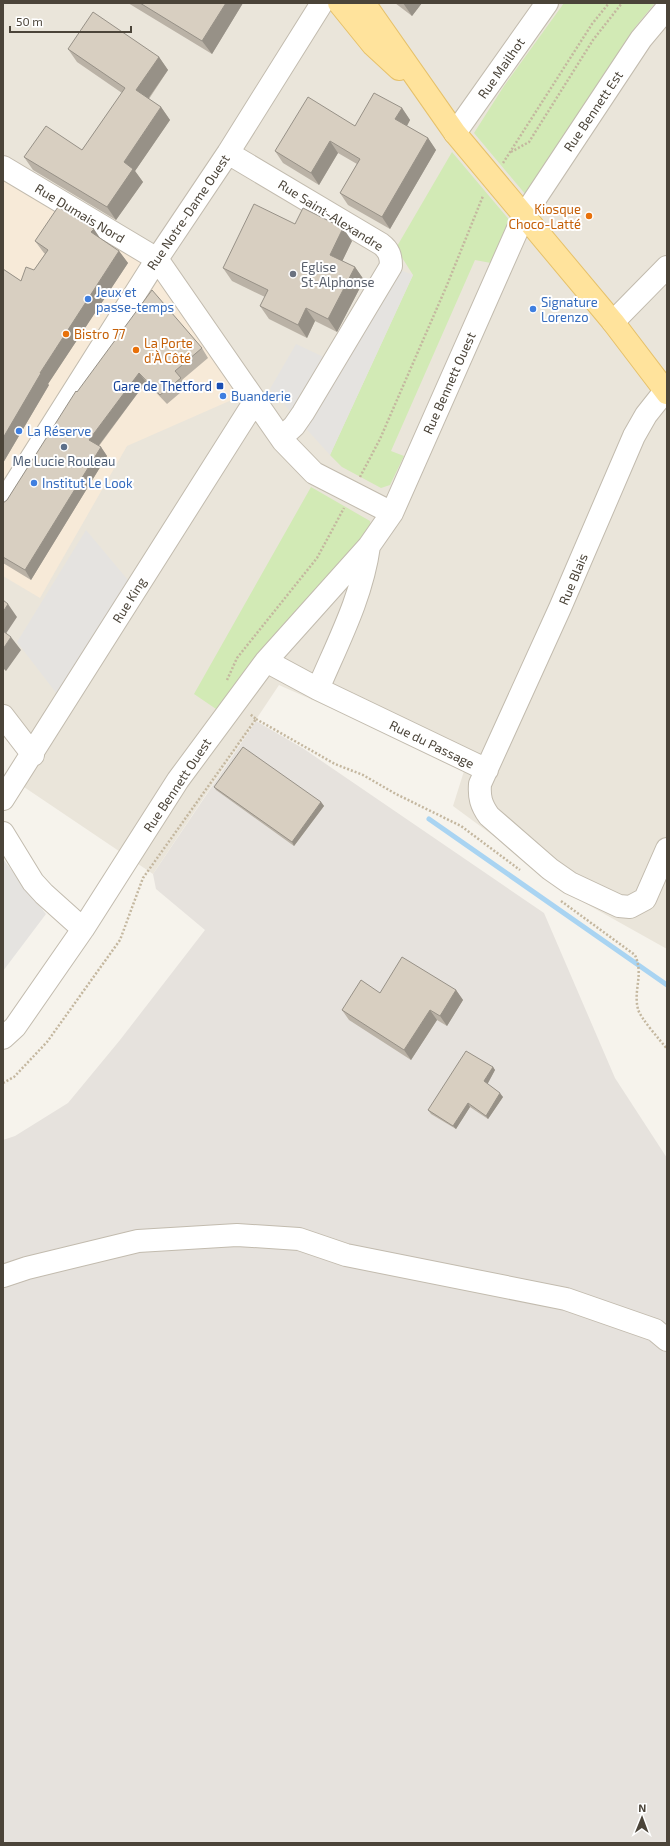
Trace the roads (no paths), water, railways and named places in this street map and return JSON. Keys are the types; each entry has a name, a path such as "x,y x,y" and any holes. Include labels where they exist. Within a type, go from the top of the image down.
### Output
{"main road":[{"path":"339,3 373,45 428,96"},
{"path":"364,3 455,133 523,217 613,322 666,392"}],"street":[{"name":"Rue Notre-Dame Ouest","path":"3,503 157,259 228,153 322,3"},
{"name":"Rue Mailhot","path":"455,133 548,3"},
{"name":"Rue Bennett Est","path":"523,217 641,40 667,8"},
{"name":"Rue Saint-Alexandre","path":"228,153 381,244 388,249 391,257 391,266 303,413 294,426 281,438"},
{"name":"Rue Dumais Nord","path":"3,168 157,259"},
{"name":"Rue Bennett Ouest","path":"3,1038 15,1027 83,929 178,780 266,661 369,546 392,513 523,217"},
{"path":"157,259 281,438 314,473 392,513"},
{"path":"613,322 667,267"},
{"name":"Rue Blais","path":"487,770 560,608 634,436 646,415 666,392"},
{"name":"Rue King","path":"3,799 33,755 255,401"},
{"name":"Rue Bennett Ouest","path":"318,689 356,601 366,570 369,546"},
{"name":"Rue du Passage","path":"266,661 318,689 487,770 480,784 480,796 482,807 489,816 550,869 570,883 619,906 630,907 645,899 667,849"},
{"path":"3,716 33,755"},
{"path":"3,833 33,882 44,894 83,929"},
{"path":"3,1276 27,1268 138,1242 237,1235 299,1239 346,1255 566,1299 655,1330 667,1340"}],"waterway":[{"path":"429,819 667,985"}],"place":[{"name":"Kiosque Choco-Latté","path":"589,216"},
{"name":"Eglise St-Alphonse","path":"293,274"},
{"name":"Jeux et passe-temps","path":"88,299"},
{"name":"Signature Lorenzo","path":"533,309"},
{"name":"Bistro 77","path":"66,334"},
{"name":"La Porte d'À Côté","path":"136,350"},
{"name":"Gare de Thetford","path":"220,386"},
{"name":"Buanderie","path":"223,396"},
{"name":"La Réserve","path":"19,431"},
{"name":"Me Lucie Rouleau","path":"64,447"},
{"name":"Institut Le Look","path":"34,483"}]}
